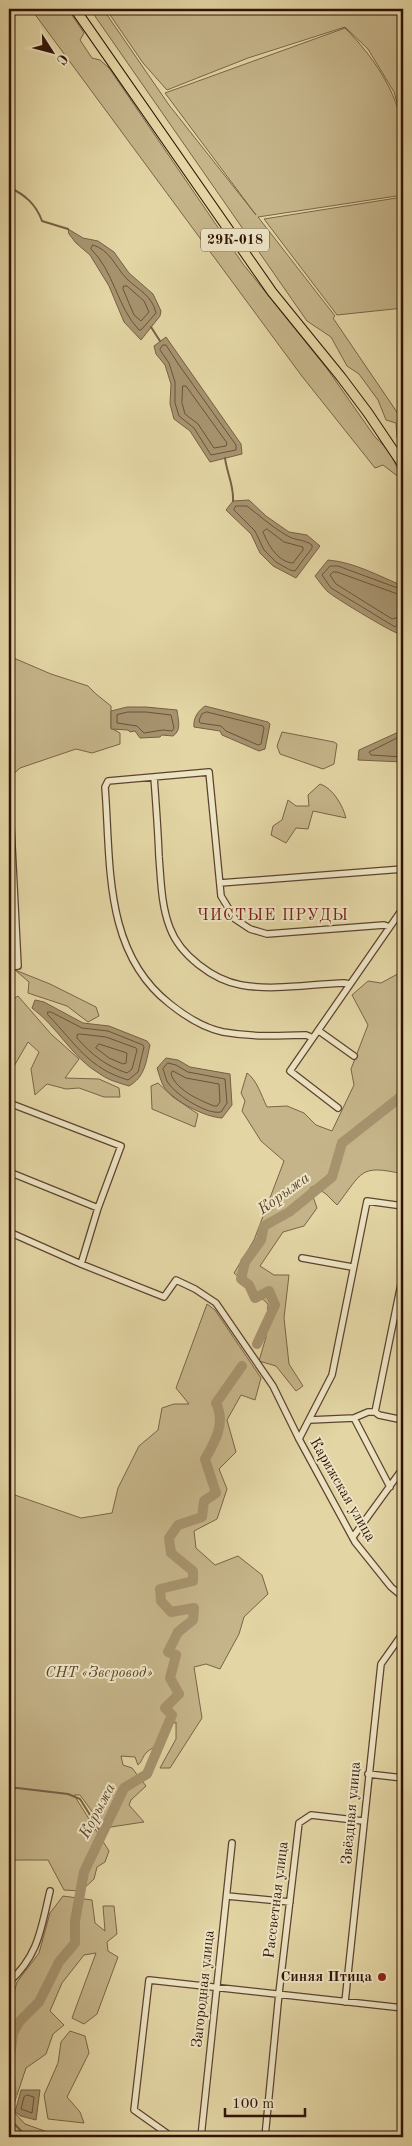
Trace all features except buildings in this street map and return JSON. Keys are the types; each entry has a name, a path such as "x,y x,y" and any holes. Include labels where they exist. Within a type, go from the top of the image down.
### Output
{"main road":[{"name":"29К-018","path":"75,9 272,292 341,377 403,465"}],"street":[{"path":"313,1038 306,1036 249,1036 221,1031 204,1025 179,1012 160,997 143,978 130,958 115,913 106,787 108,781 209,772 221,896 235,919 250,929 266,934 384,925 390,927"},
{"path":"154,777 162,892 166,914 170,929 178,942 194,960 208,972 224,980 241,985 262,987 350,984"},
{"path":"9,967 18,966 11,826"},
{"path":"220,883 403,869"},
{"path":"338,1108 290,1071 403,908"},
{"path":"319,1031 354,1056"},
{"path":"9,1103 121,1146 98,1208 81,1264 9,1232"},
{"path":"9,1172 98,1208"},
{"path":"299,1439 332,1374 352,1267 367,1201 403,1206"},
{"path":"302,1258 352,1267"},
{"name":"Карижская улица","path":"81,1264 164,1297 176,1280 207,1296 216,1303 273,1386 299,1439 353,1537 364,1554 391,1587 403,1597"},
{"path":"375,1412 403,1274"},
{"path":"310,1420 354,1418 368,1412 375,1412 379,1415 403,1420"},
{"path":"354,1418 390,1486"},
{"path":"353,1537 403,1468"},
{"name":"Звёздная улица","path":"345,2002 381,1664 403,1633"},
{"path":"368,1774 403,1778"},
{"name":"Рассветная улица","path":"265,2137 279,1993 299,1822 311,1815 363,1821"},
{"name":"Загородная улица","path":"201,2137 232,1843"},
{"path":"9,1982 30,1959 41,1929 50,1891"},
{"path":"227,1896 290,1902"},
{"path":"172,2137 134,2110 149,1980 403,2008"}],"green space":[{"path":"31,9 68,9 84,33 80,40 92,58 100,60 109,68 243,264 328,370 375,437 387,450 397,467 400,478 383,465 375,468 301,375"},
{"path":"90,9 103,9 169,105 256,215 165,93 345,28 374,62 389,88 400,116 404,146 403,195 258,217 335,316 333,318 403,421 403,439 397,438 396,423 386,420 378,400 359,374 347,366 331,337 307,321"},
{"path":"106,9 403,9 403,123 394,92 368,49 345,27 248,58 167,90 143,63"},
{"path":"403,197 403,308 337,315 264,219"},
{"path":"9,656 51,674 88,686 111,706 111,728 120,733 120,744 92,753 76,749 20,768 9,778"},
{"path":"282,732 334,742 337,744 334,764 323,769 280,754 277,746"},
{"path":"320,784 329,789 337,798 346,818 313,811 308,829 296,828 286,843 271,835 273,826 282,820 288,800 296,806 309,806 308,795"},
{"path":"15,970 50,984 96,1007 99,1016 88,1022 67,1006 28,993 29,982"},
{"path":"403,971 403,1089 394,1098 397,1106 403,1108 403,1174 378,1170 363,1173 337,1205 314,1186 310,1188 317,1208 304,1226 283,1232 260,1266 274,1275 289,1275 284,1318 289,1364 303,1386 296,1391 276,1366 259,1361 266,1337 268,1304 234,1273 254,1240 284,1161 261,1141 242,1111 245,1101 241,1093 247,1073 256,1084 267,1107 287,1106 304,1113 316,1125 332,1131 354,1085 351,1069 368,1025 352,995 368,981 381,983"},
{"path":"18,996 51,1034 79,1059 65,1078 99,1079 119,1088 120,1097 104,1097 79,1088 66,1089 47,1084 35,1095 31,1069 39,1052 28,1042 13,1068 9,1070 9,1001"},
{"path":"158,1083 173,1097 198,1114 195,1127 152,1109 151,1086"},
{"name":"СНТ «Зверовод»","path":"207,1304 215,1310 261,1378 255,1400 241,1395 227,1420 236,1452 219,1469 227,1489 217,1519 194,1531 196,1548 215,1565 238,1556 262,1575 268,1594 244,1617 239,1634 220,1669 206,1664 194,1667 202,1718 170,1768 160,1768 176,1739 176,1722 165,1728 162,1742 146,1753 138,1765 135,1757 121,1756 123,1765 132,1768 146,1786 131,1800 129,1805 144,1822 104,1828 80,1795 74,1795 109,1851 105,1862 97,1867 94,1879 81,1891 64,1890 48,1860 9,1860 9,1493 81,1518 112,1513 118,1488 139,1446 158,1430 162,1408 174,1404 189,1404 176,1388"},
{"path":"63,1896 92,1900 95,1923 105,1931 103,1906 114,1906 117,1934 107,1942 108,1951 118,1957 97,2014 84,2024 72,2018 96,1953 84,1955 62,1983 50,2011 64,2025 53,2034 46,2054 26,2068 12,2110 25,2124 53,2134 50,2137 37,2137 34,2135 32,2137 9,2137 9,2010 17,1982 39,1953 50,1913"},
{"path":"70,2031 85,2036 89,2053 67,2097 80,2112 84,2123 48,2119 44,2095 58,2063 61,2042"}],"water":[{"path":"68,229 83,238 98,241 114,252 129,273 153,294 161,311 160,316 141,340 124,322 109,286 90,255 76,243 69,234"},
{"path":"166,337 241,444 242,454 210,462 190,431 174,419 170,404 171,384 165,365 156,354 154,346"},
{"path":"249,500 266,516 289,532 307,535 320,546 296,578 273,566 260,553 251,534 226,510 233,501"},
{"path":"328,560 357,566 403,586 403,624 397,633 362,614 327,591 315,576"},
{"path":"205,706 268,722 270,724 265,749 259,751 222,735 220,731 194,727 197,715"},
{"path":"127,707 177,710 178,731 173,736 162,735 160,737 140,738 135,731 111,729 111,711"},
{"path":"403,730 403,762 358,760 359,750"},
{"path":"35,1000 44,1002 83,1023 109,1026 147,1041 150,1045 142,1074 129,1086 106,1078 90,1067 81,1060 50,1024 32,1008"},
{"path":"166,1058 178,1060 190,1067 230,1074 232,1105 222,1118 207,1115 191,1108 169,1093 163,1085 157,1068"},
{"path":"21,2090 40,2090 36,2120 21,2116 15,2112"}],"waterway":[{"path":"9,187 29,201 37,210 42,221 68,229"},
{"path":"151,327 160,341"},
{"path":"225,458 233,501"},
{"name":"Корыжа","path":"257,1344 275,1305 269,1291 255,1298 249,1285 241,1279 245,1262 261,1240 264,1226 289,1212 332,1177 342,1143 403,1095"},
{"name":"Корыжа","path":"9,2099 12,2095 9,2064 13,2033 19,2022 39,2002 59,1962 75,1943 75,1921 84,1872 124,1788 147,1774 172,1715 165,1708 179,1694 170,1678 176,1655 168,1652 178,1632 193,1620 194,1608 171,1612 161,1601 160,1589 193,1581 193,1571 171,1553 169,1538 178,1525 202,1517 204,1501 216,1493 205,1459 216,1439 220,1425 219,1410 216,1403 242,1366"},
{"path":"9,1787 68,1794 80,1799 102,1834"},
{"path":"9,2118 22,2132 33,2137"}],"place":[{"name":"Синяя Птица","path":"382,1977"}],"district":[{"name":"ЧИСТЫЕ ПРУДЫ","path":"273,916"}]}
